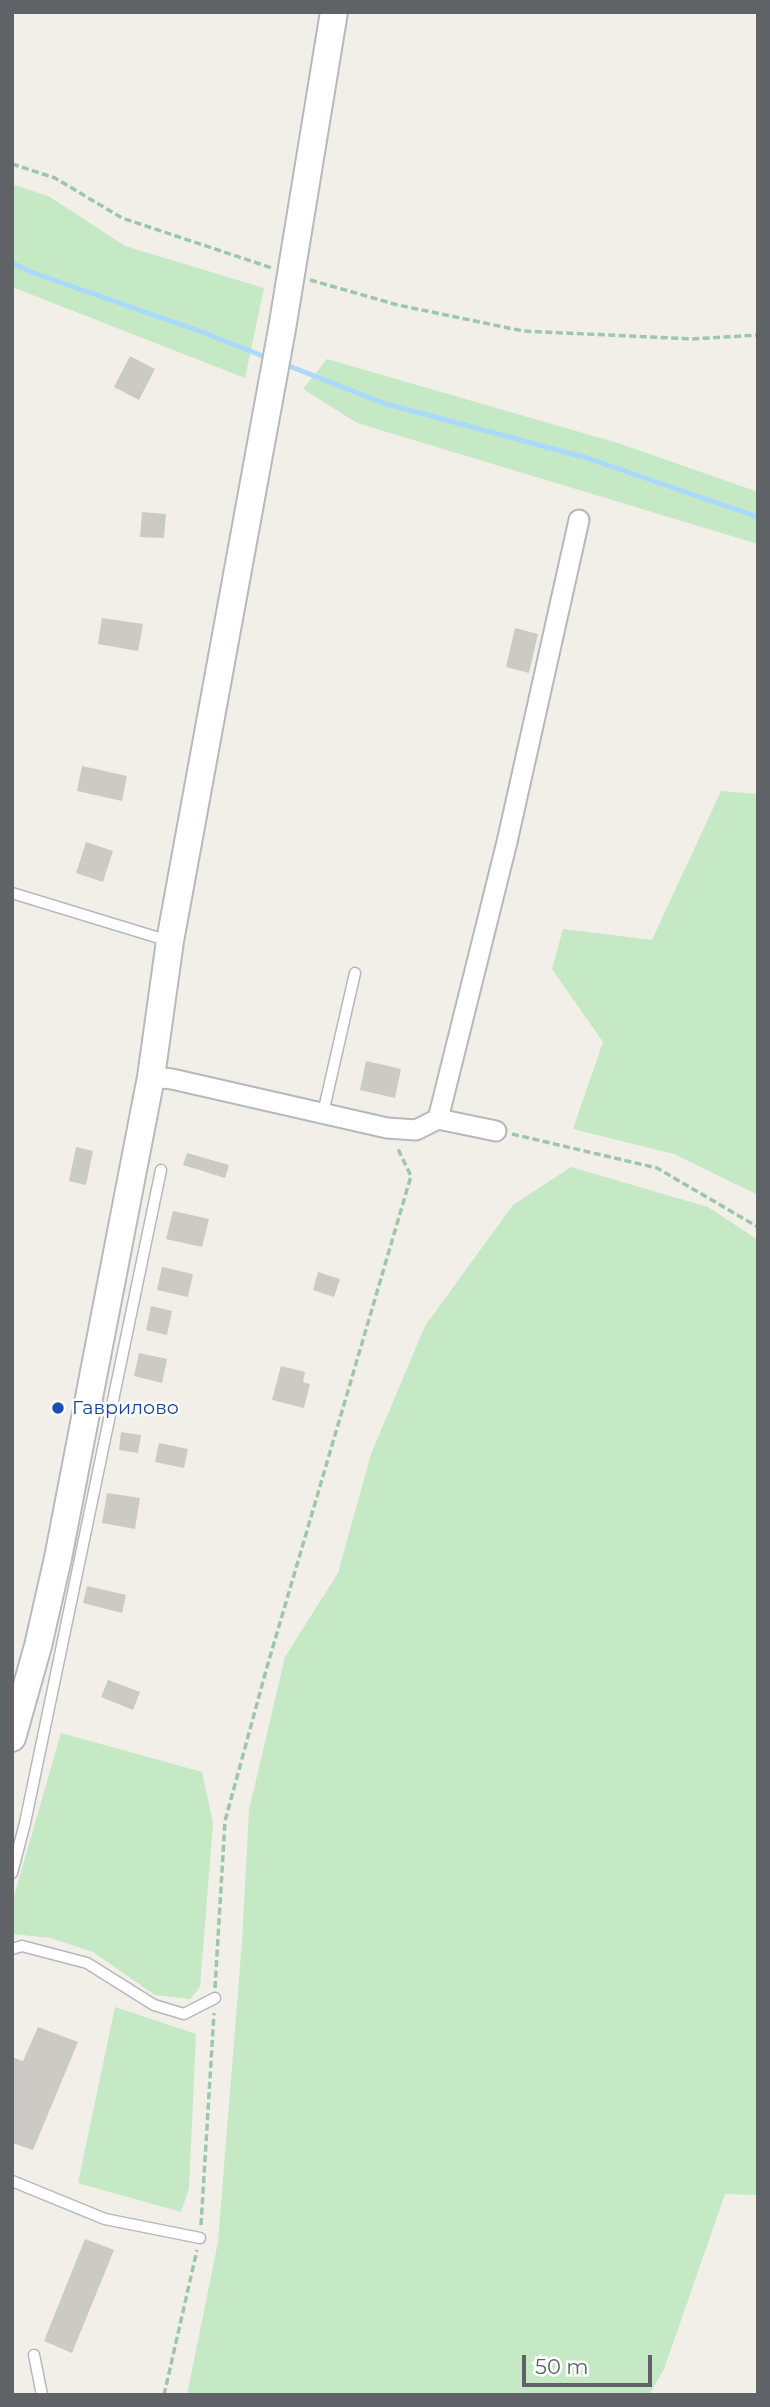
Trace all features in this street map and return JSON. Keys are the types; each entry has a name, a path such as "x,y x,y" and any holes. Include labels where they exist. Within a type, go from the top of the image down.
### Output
{"street":[{"path":"12,1738 38,1646 58,1558 151,1077 170,941 267,416 334,12"},
{"path":"438,1119 507,842 579,520"},
{"path":"151,1077 172,1079 387,1128 416,1130 438,1119 496,1131"}],"lane":[{"path":"12,893 170,941"},
{"path":"323,1113 355,973"},
{"path":"12,1873 25,1824 161,1170"},
{"path":"12,1949 22,1946 87,1963 154,2005 184,2014 215,1998"},
{"path":"12,2181 105,2219 200,2238"},
{"path":"34,2355 42,2395"}],"path":[{"path":"12,164 55,178 122,218 291,275 398,305 523,331 692,339 758,335"},
{"path":"164,2395 200,2238 225,1821 267,1667 411,1176 387,1128"},
{"path":"496,1131 657,1168 758,1227"}],"green space":[{"path":"12,184 50,197 125,246 264,288 245,378 12,287"},
{"path":"327,359 621,444 758,492 758,544 357,423 303,389"},
{"path":"721,791 758,794 758,1195 674,1154 573,1129 603,1042 552,969 563,929 652,940"},
{"path":"571,1167 708,1207 758,1240 758,2195 725,2194 664,2369 649,2395 187,2395 218,2242 242,1942 249,1810 285,1657 338,1573 371,1454 425,1326 513,1205"},
{"path":"61,1733 202,1772 213,1823 200,1987 190,1999 155,1995 93,1952 51,1938 12,1934 12,1903"},
{"path":"115,2007 196,2034 189,2189 181,2212 78,2183"}],"building":[{"path":"130,356 155,369 139,400 114,387"},
{"path":"142,512 166,514 164,538 140,537"},
{"path":"102,618 143,624 138,651 98,644"},
{"path":"515,628 538,634 529,673 506,667"},
{"path":"82,766 127,776 122,801 77,791"},
{"path":"86,842 113,851 103,882 76,873"},
{"path":"366,1061 401,1069 395,1098 360,1090"},
{"path":"76,1147 93,1151 86,1185 69,1181"},
{"path":"187,1153 229,1165 225,1178 183,1165"},
{"path":"173,1211 209,1219 202,1247 166,1239"},
{"path":"162,1267 193,1274 188,1297 157,1290"},
{"path":"318,1272 340,1279 334,1297 313,1290"},
{"path":"151,1306 172,1311 167,1335 146,1330"},
{"path":"139,1353 167,1359 162,1383 134,1376"},
{"path":"281,1366 305,1372 303,1382 310,1384 304,1408 272,1400"},
{"path":"121,1432 141,1435 138,1453 119,1450"},
{"path":"159,1443 188,1449 184,1468 155,1462"},
{"path":"107,1493 140,1498 135,1529 102,1523"},
{"path":"87,1586 126,1595 122,1613 83,1603"},
{"path":"108,1680 140,1692 133,1710 101,1697"},
{"path":"38,2027 78,2042 33,2150 12,2143 12,2057 23,2061"},
{"path":"85,2239 114,2250 72,2353 44,2341"}],"waterway":[{"path":"12,263 268,358"},
{"path":"284,364 383,403 587,458 758,517"}],"place":[{"name":"Гаврилово","path":"58,1408"}]}
